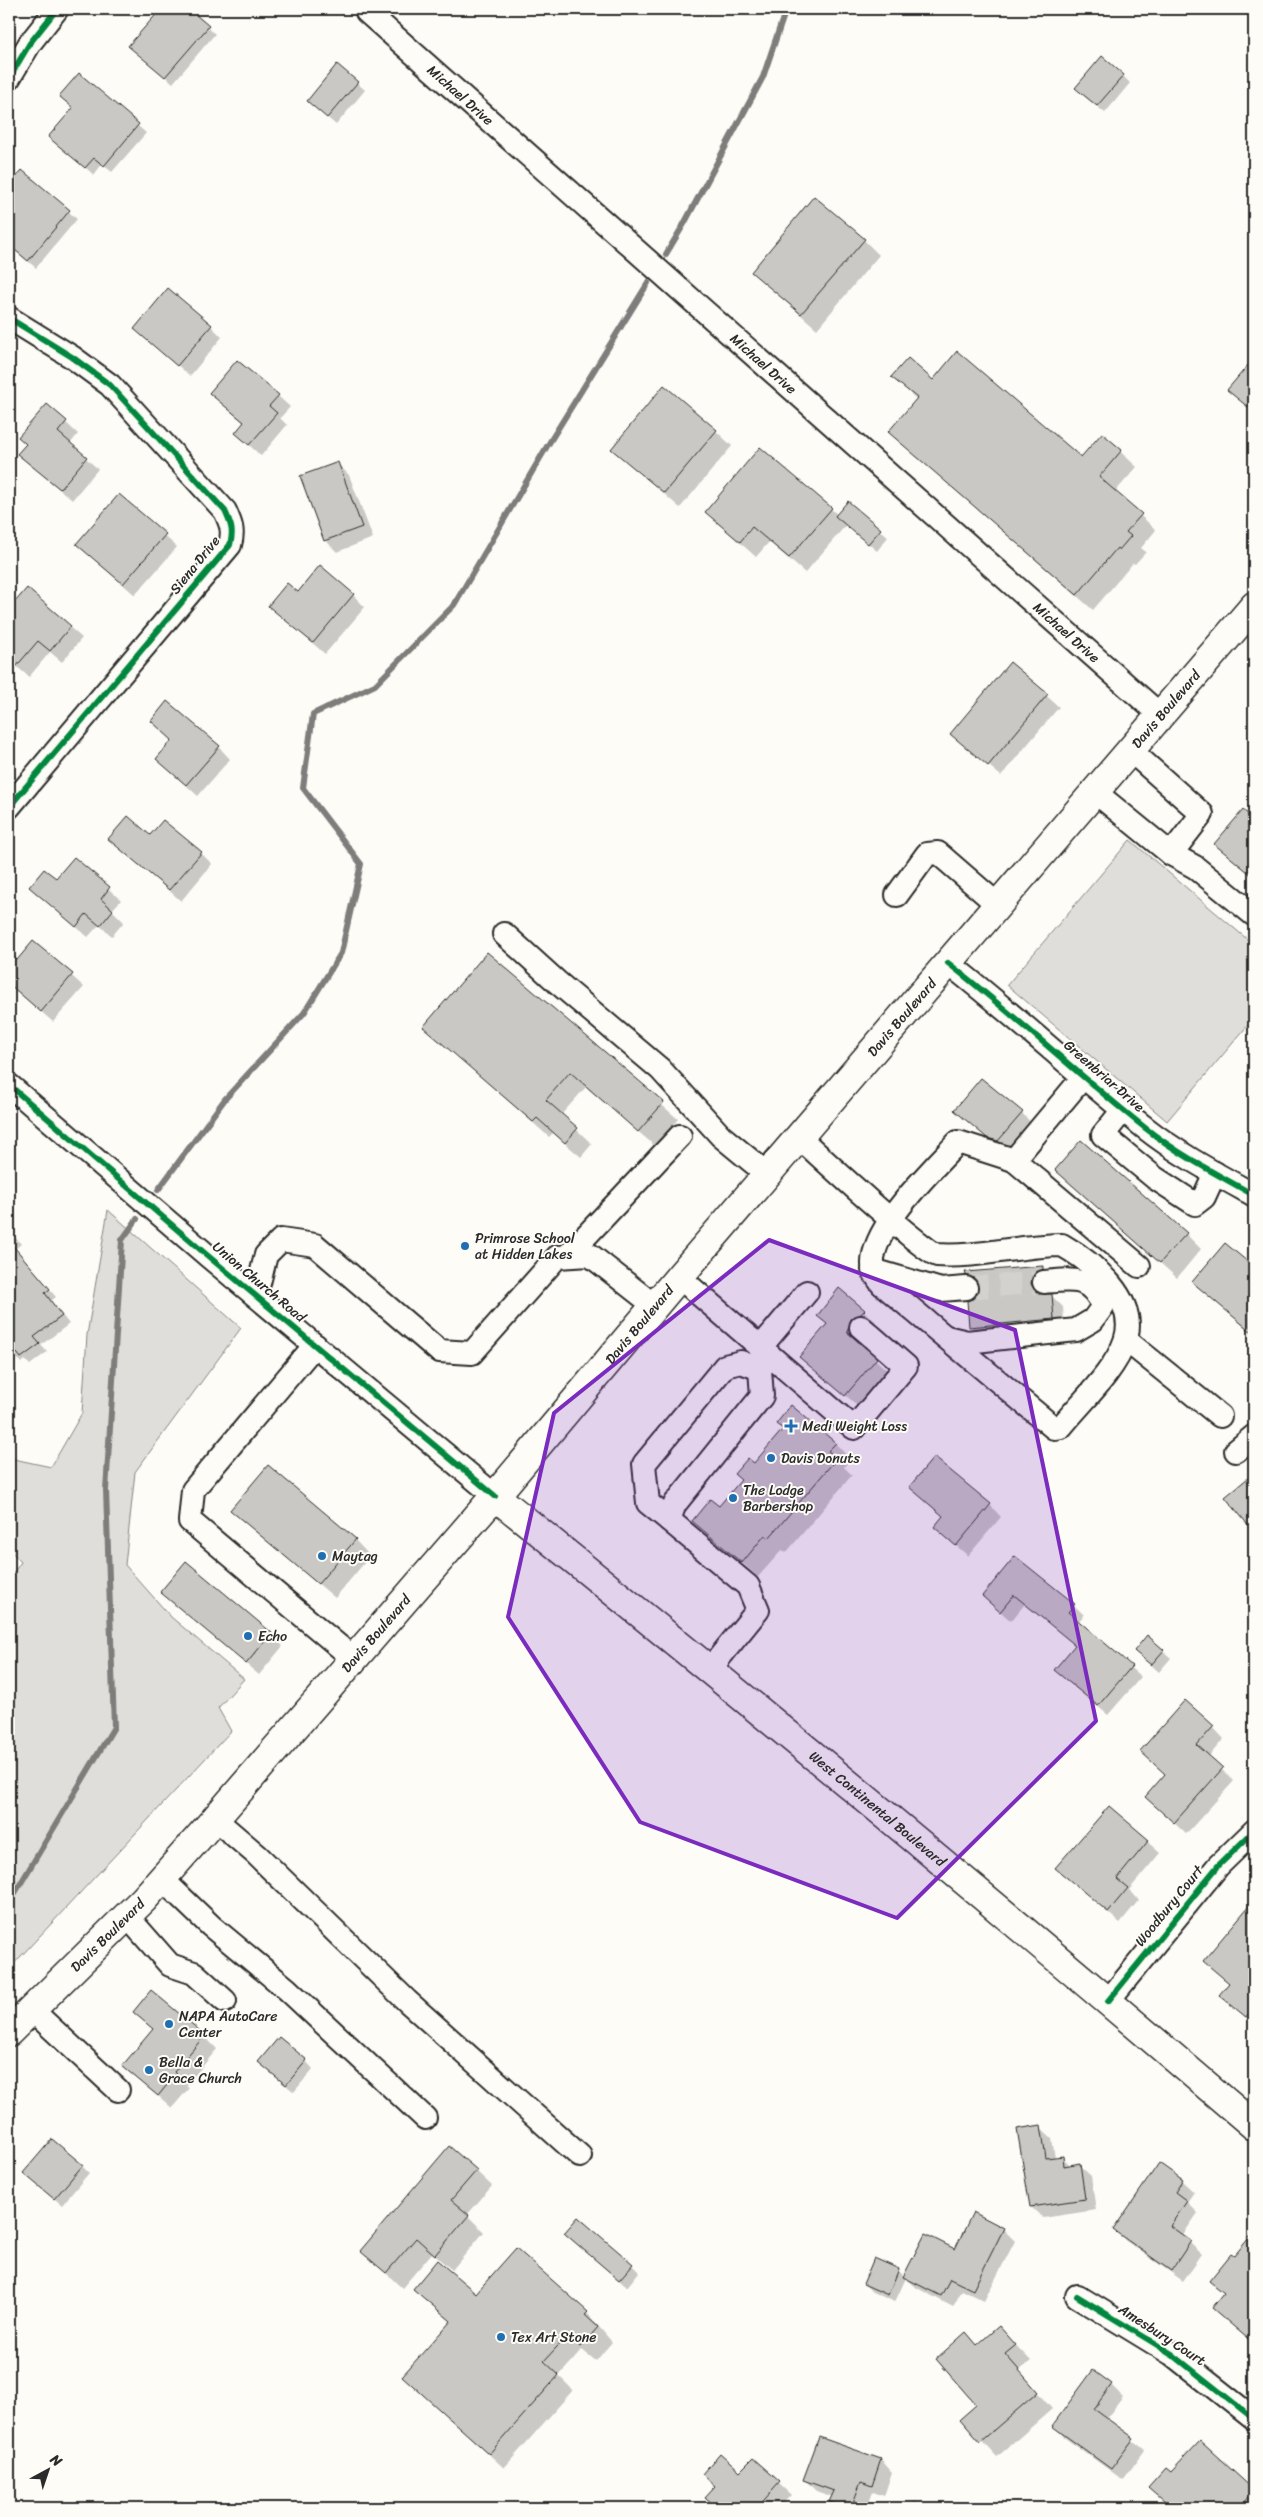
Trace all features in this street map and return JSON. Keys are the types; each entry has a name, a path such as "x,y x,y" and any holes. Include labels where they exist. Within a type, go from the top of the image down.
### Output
{"main road":[{"name":"Davis Boulevard","path":"9,2032 127,1916 215,1819 495,1496 678,1277 1254,606"},
{"name":"West Continental Boulevard","path":"495,1496 710,1669 1108,2001 1254,2126"}],"street":[{"path":"9,78 30,43 57,9"},
{"name":"Michael Drive","path":"367,12 1160,715"},
{"name":"Siena Drive","path":"9,318 72,357 110,385 225,511 232,526 233,534 230,544 9,808"},
{"path":"1130,750 1202,814 1171,854"},
{"path":"1095,792 1171,854 1195,867 1254,914"},
{"path":"897,895 927,854 938,853 998,905"},
{"path":"504,934 557,982 660,1069 721,1136 767,1174"},
{"name":"Greenbriar Drive","path":"948,963 1158,1137 1254,1195"},
{"path":"1014,1160 1084,1076"},
{"name":"Union Church Road","path":"9,1085 495,1496"},
{"path":"1124,1109 1103,1135 1154,1178 1195,1204 1204,1197 1215,1173"},
{"path":"567,1256 680,1136"},
{"path":"799,1138 890,1217 916,1242 935,1255 1062,1245 1081,1256 1109,1280 1123,1306 1128,1325 1126,1340 1116,1361 1061,1427 1054,1428 882,1284 873,1270 876,1248 890,1217 958,1142 1014,1160 1139,1266"},
{"path":"256,1295 266,1255 281,1240 315,1245 439,1351 472,1353 557,1257 590,1255 655,1306"},
{"path":"873,1270 941,1290 966,1288"},
{"path":"678,1277 764,1357 854,1428 906,1366 860,1327"},
{"path":"945,1337 968,1342 1076,1330 1093,1320 1103,1306 1098,1294 1086,1282 1066,1280 1044,1282"},
{"path":"669,1520 675,1504 762,1396 764,1357 807,1292"},
{"path":"1126,1340 1220,1416"},
{"path":"315,1344 192,1490 190,1521 354,1659"},
{"path":"710,1669 758,1610 748,1586 648,1503 644,1464 724,1366 764,1357"},
{"path":"1236,1451 1254,1436"},
{"path":"215,1819 257,1855 407,2001 580,2156"},
{"name":"Woodbury Court","path":"1108,2001 1218,1866 1254,1831"},
{"path":"162,1879 211,1926 288,1989 425,2118"},
{"path":"127,1916 170,1964 194,1973 225,2001"},
{"path":"32,2010 118,2090"},
{"name":"Amesbury Court","path":"1077,2296 1172,2354 1254,2419"}],"highlighted area":[{"path":"769,1240 1015,1330 1096,1721 897,1918 640,1822 508,1617 554,1413"}],"shaded area":[{"path":"1130,840 1254,945 1254,1018 1167,1121 1007,985"},
{"path":"108,1210 241,1328 135,1472 125,1565 171,1617 244,1679 218,1708 231,1731 9,1969 9,1579 21,1562 9,1549 9,1458 51,1467 82,1413 87,1335"}],"building":[{"path":"161,9 189,9 209,26 165,77 128,46"},
{"path":"1102,56 1124,75 1097,106 1075,88"},
{"path":"337,64 358,82 327,118 307,101"},
{"path":"79,73 139,124 104,166 94,158 85,168 48,137 73,108 59,96"},
{"path":"22,170 70,210 28,261 9,245 9,186"},
{"path":"814,196 865,239 801,314 751,272"},
{"path":"168,288 212,325 177,366 134,329"},
{"path":"957,351 1081,457 1102,433 1122,450 1099,477 1142,514 1126,532 1131,536 1119,550 1117,548 1077,595 888,432 917,398 891,377 908,358 933,380"},
{"path":"1254,358 1254,412 1227,390"},
{"path":"237,360 279,395 269,406 277,413 249,445 235,433 244,422 209,393"},
{"path":"664,385 717,430 664,493 611,449"},
{"path":"47,404 67,421 58,432 87,457 60,489 17,454 26,444 18,437"},
{"path":"760,447 832,508 789,558 752,527 740,542 705,512"},
{"path":"338,462 362,527 324,541 300,476"},
{"path":"119,494 166,534 123,584 76,544"},
{"path":"848,501 881,529 868,544 835,516"},
{"path":"320,565 354,594 313,643 268,606 287,583 298,592"},
{"path":"27,588 71,626 50,651 38,641 9,675 9,609"},
{"path":"1010,662 1048,694 988,766 950,734"},
{"path":"167,701 220,746 186,785 156,759 172,740 151,721"},
{"path":"1243,810 1254,819 1254,877 1214,844"},
{"path":"128,816 150,835 163,820 202,852 169,890 108,839"},
{"path":"74,857 110,887 101,899 113,910 100,926 86,914 76,927 29,887 44,869 56,878"},
{"path":"33,941 73,974 41,1012 9,984 9,953 17,960"},
{"path":"487,952 664,1102 638,1132 570,1072 546,1100 578,1128 565,1143 537,1118 533,1122 423,1027"},
{"path":"981,1078 1023,1112 998,1141 987,1138 954,1110"},
{"path":"1081,1140 1187,1233 1160,1263 1055,1170"},
{"path":"9,1241 50,1289 45,1293 62,1316 34,1337 40,1344 21,1358 17,1353 9,1359"},
{"path":"1225,1243 1254,1267 1254,1334 1192,1282"},
{"path":"1043,1266 1043,1269 1032,1276 1031,1284 1038,1294 1052,1294 1054,1319 969,1327 967,1301 974,1298 979,1287 976,1280 966,1275 965,1272"},
{"path":"839,1288 865,1310 851,1319 847,1332 877,1358 845,1396 799,1357 827,1324 817,1316"},
{"path":"791,1405 836,1443 828,1451 837,1458 769,1538 765,1535 742,1563 692,1521 710,1499 719,1506 741,1480 734,1474 748,1458 754,1463 783,1429 776,1424"},
{"path":"934,1457 991,1504 956,1546 934,1527 943,1516 909,1487"},
{"path":"268,1465 356,1539 318,1584 230,1510"},
{"path":"1254,1473 1254,1532 1225,1497"},
{"path":"1015,1556 1075,1604 1068,1612 1132,1666 1098,1706 1054,1670 1075,1645 1014,1595 1000,1612 982,1596"},
{"path":"186,1561 272,1633 246,1664 160,1592"},
{"path":"1147,1635 1164,1650 1151,1665 1134,1651"},
{"path":"1185,1700 1214,1726 1197,1745 1223,1768 1174,1823 1145,1797 1165,1774 1140,1751"},
{"path":"1109,1806 1149,1840 1117,1879 1128,1888 1108,1912 1055,1868"},
{"path":"1254,1900 1254,2006 1246,2017 1219,1995 1229,1983 1203,1961"},
{"path":"151,1990 205,2035 174,2072 176,2074 158,2096 122,2066 153,2029 133,2012"},
{"path":"279,2037 307,2060 286,2085 258,2062"},
{"path":"1041,2125 1046,2158 1063,2156 1064,2166 1080,2163 1085,2199 1030,2207 1017,2129"},
{"path":"52,2139 83,2165 54,2199 23,2173"},
{"path":"449,2146 477,2170 451,2200 469,2215 435,2255 416,2238 386,2273 360,2251"},
{"path":"1159,2163 1183,2180 1175,2192 1187,2201 1170,2226 1191,2241 1171,2271 1113,2230"},
{"path":"973,2212 1004,2228 973,2290 950,2279 941,2296 903,2277 925,2234 955,2249"},
{"path":"578,2217 633,2264 619,2280 564,2233"},
{"path":"1254,2232 1254,2344 1212,2308 1224,2293 1209,2281 1231,2254 1234,2256"},
{"name":"Tex Art Stone","path":"516,2248 588,2312 585,2315 598,2327 581,2347 567,2336 544,2361 559,2375 489,2454 402,2376 451,2321 413,2289 437,2260 476,2293"},
{"path":"874,2258 899,2269 888,2295 863,2284"},
{"path":"999,2326 1016,2345 1005,2354 1038,2392 980,2442 960,2419 976,2405 936,2359 966,2332 977,2345"},
{"path":"1093,2370 1112,2384 1094,2409 1134,2438 1111,2469 1052,2426"},
{"path":"819,2437 881,2459 872,2486 861,2482 851,2508 829,2502 834,2491 803,2480"},
{"path":"1200,2441 1254,2490 1239,2508 1171,2508 1148,2488 1166,2468 1171,2472"},
{"path":"720,2453 740,2471 753,2458 780,2482 757,2508 717,2508 705,2497 715,2486 702,2474"}],"waterway":[{"path":"666,254 763,77 786,9"},
{"path":"158,1190 225,1099 304,1013 341,953 361,864 303,788 313,714 375,685 454,605 546,448 648,283"},
{"path":"9,1903 114,1727 106,1490 122,1240 137,1219"}],"tunnel":[{"path":"966,1288 1044,1282"}],"cycle path":[{"path":"9,78 30,43 57,9"},
{"path":"9,318 72,357 110,385 225,511 232,532 230,545 9,807"},
{"path":"948,963 1157,1137 1197,1163 1254,1195"},
{"path":"9,1085 208,1256 495,1496"},
{"path":"1108,2001 1218,1866 1254,1831"},
{"path":"1077,2296 1172,2354 1254,2419"}],"place":[{"name":"Primrose School at Hidden Lakes","path":"465,1246"},
{"name":"Medi Weight Loss","path":"791,1426"},
{"name":"Davis Donuts","path":"771,1458"},
{"name":"The Lodge Barbershop","path":"733,1498"},
{"name":"Maytag","path":"322,1556"},
{"name":"Echo","path":"248,1636"},
{"name":"NAPA AutoCare Center","path":"169,2024"},
{"name":"Bella & Grace Church","path":"149,2070"},
{"name":"Tex Art Stone","path":"501,2337"}]}
